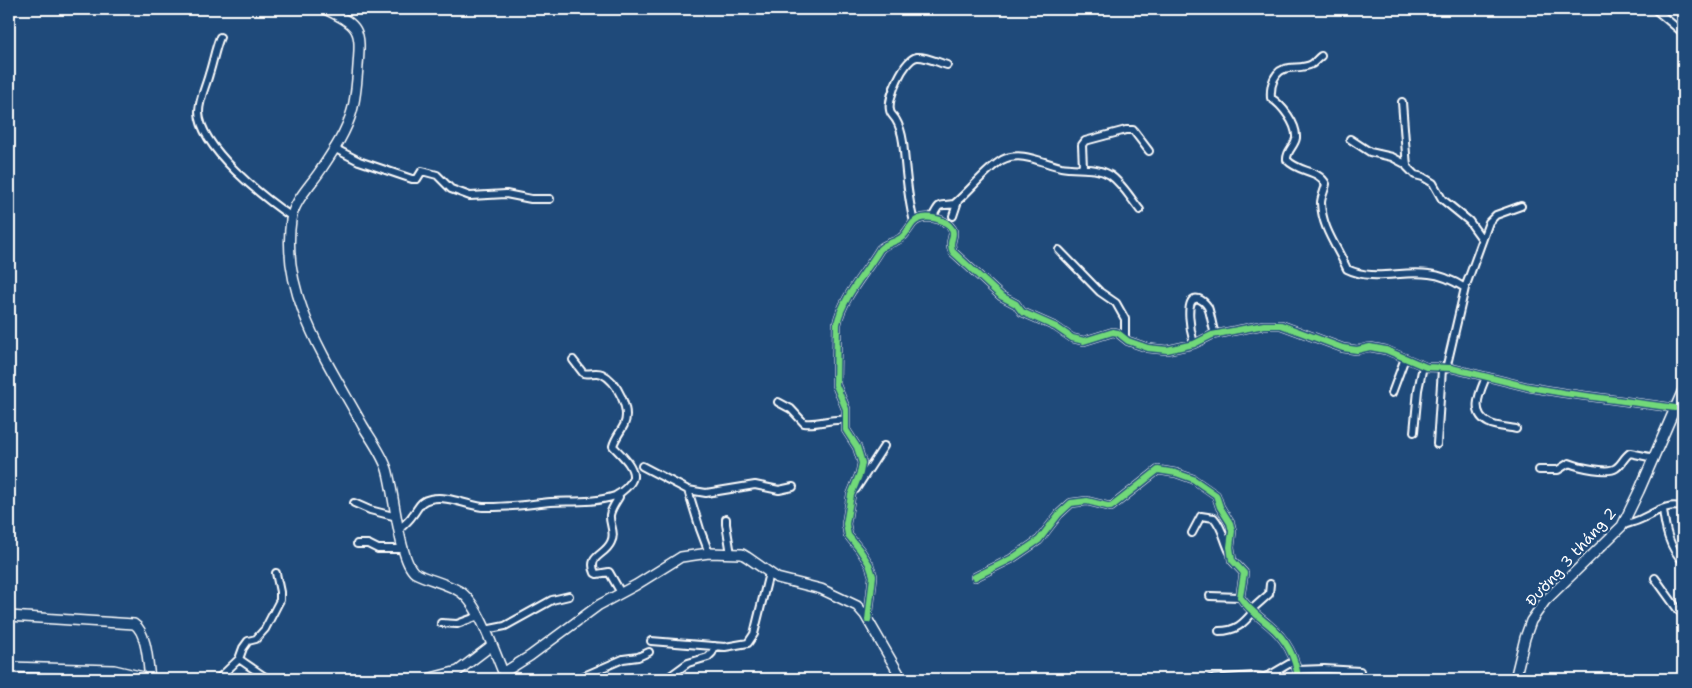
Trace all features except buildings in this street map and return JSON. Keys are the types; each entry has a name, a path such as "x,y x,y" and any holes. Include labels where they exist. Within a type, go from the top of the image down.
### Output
{"main road":[{"path":"325,9 337,14 356,28 360,42 353,107 348,124 334,148 298,201 292,218 289,256 298,296 310,331 387,467 399,530 408,566 412,572 458,590 473,604 505,676 598,605 636,586 682,557 709,553 742,554 777,578 821,589 857,606 868,620 902,679"},
{"path":"1673,412 1683,390"},
{"name":"Đường 3 tháng 2","path":"1515,679 1531,621 1540,608 1581,565 1622,526 1673,412"},
{"path":"9,616 134,624 138,627 144,641 151,679 114,670 9,666"},
{"path":"427,679 458,671 491,646"}],"street":[{"path":"1656,11 1683,33"},
{"path":"220,37 214,52 199,109 203,127 217,148 245,181 292,218"},
{"path":"1321,56 1312,64 1279,71 1272,83 1271,98 1277,101 1292,121 1296,138 1287,155 1287,160 1298,169 1317,174 1326,184 1321,202 1323,223 1330,241 1339,251 1347,269 1358,273 1383,276 1429,274 1449,279 1466,288"},
{"path":"914,222 902,137 897,121 889,109 892,92 902,71 912,59 917,57 947,65"},
{"path":"1402,102 1407,167 1416,175 1433,183 1442,199 1469,221 1482,239"},
{"path":"1083,167 1082,145 1085,141 1126,130 1133,130 1150,152"},
{"path":"1350,138 1370,152 1392,157 1407,164"},
{"path":"334,148 366,164 412,179 417,179 422,171 435,174 450,189 470,196 506,194 531,199 550,199"},
{"path":"932,218 939,206 952,205 958,201 997,164 1008,158 1020,156 1042,160 1059,166 1083,167 1109,175 1140,210"},
{"path":"953,216 958,201"},
{"path":"1437,444 1444,369 1466,288 1482,239 1489,222 1496,215 1521,206"},
{"path":"868,620 873,576 869,564 848,535 846,524 853,490 862,463 857,447 846,430 846,408 836,385 837,324 839,314 880,249 884,245 902,237 914,222 932,218 952,229 951,244 953,252 1001,296 1016,304 1022,312 1056,327 1072,338 1084,341 1113,332 1134,343 1154,349 1166,350 1194,344 1215,334 1264,325 1281,325 1343,348 1357,350 1370,347 1386,350 1423,366 1451,368 1564,394 1683,415"},
{"path":"1059,250 1100,292 1116,303 1124,319 1125,338"},
{"path":"1194,344 1190,331 1189,305 1195,298 1200,299 1208,307 1215,334"},
{"path":"1392,393 1405,358"},
{"path":"399,530 413,516 420,504 433,498 443,498 466,505 485,507 581,502 602,499 618,494 632,481 632,469 613,446 617,434 624,425 624,406 610,380 598,373 582,373 573,360"},
{"path":"1414,432 1418,390 1423,366"},
{"path":"1486,377 1479,395 1477,408 1479,412 1489,423 1516,429"},
{"path":"778,402 791,409 804,423 811,424 834,419 845,420"},
{"path":"853,490 858,487 884,446"},
{"path":"1539,470 1558,470 1569,463 1591,470 1612,470 1617,468 1630,453 1654,458"},
{"path":"642,466 688,490 706,493 756,486 779,490 793,487"},
{"path":"974,577 1011,559 1039,540 1059,514 1071,503 1087,500 1111,507 1158,470 1176,473 1194,480 1216,495 1232,531 1230,553"},
{"path":"688,490 709,553"},
{"path":"618,494 619,497 610,516 613,538 609,547 595,558 592,565 595,574 609,572 621,593"},
{"path":"354,503 370,510 396,517"},
{"path":"1622,526 1663,509 1676,506 1683,508"},
{"path":"1663,509 1664,523 1673,549 1683,561"},
{"path":"1192,533 1201,516 1214,518 1220,525 1232,560 1244,573 1240,598"},
{"path":"726,519 731,554"},
{"path":"357,544 368,544 378,549 404,549"},
{"path":"218,679 240,659 243,648 248,641 256,639 265,629 280,600 276,572"},
{"path":"651,642 725,647 748,644 751,640 769,573"},
{"path":"1655,578 1683,614"},
{"path":"1219,631 1242,626 1252,611 1269,594 1270,584"},
{"path":"485,630 505,626 552,600 569,596"},
{"path":"1210,596 1240,598 1252,611 1272,627 1284,640 1294,661 1298,679"},
{"path":"441,623 457,624 479,616"},
{"path":"666,679 682,666 709,656 715,646"},
{"path":"578,679 623,659 638,658 649,652"},
{"path":"240,659 268,679"},
{"path":"1210,679 1264,677 1294,661"},
{"path":"1297,670 1324,668 1360,671"}],"cycle path":[{"path":"868,620 873,576 869,564 848,535 846,524 851,495 862,463 857,447 846,430 846,409 836,385 837,324 844,304 880,249 901,238 913,223 922,218 934,218 949,225 953,231 951,244 953,252 1001,296 1016,304 1022,312 1056,327 1072,338 1084,341 1113,332 1118,333 1128,341 1148,348 1167,350 1194,344 1212,335 1264,325 1281,325 1343,348 1357,350 1370,347 1386,350 1426,367 1451,368 1528,387 1564,393 1675,408"},
{"path":"975,577 1011,559 1039,540 1059,514 1071,503 1087,501 1111,507 1158,470 1176,473 1193,479 1216,495 1232,531 1230,547 1232,560 1244,573 1240,597 1285,642 1295,663 1298,679"}]}
